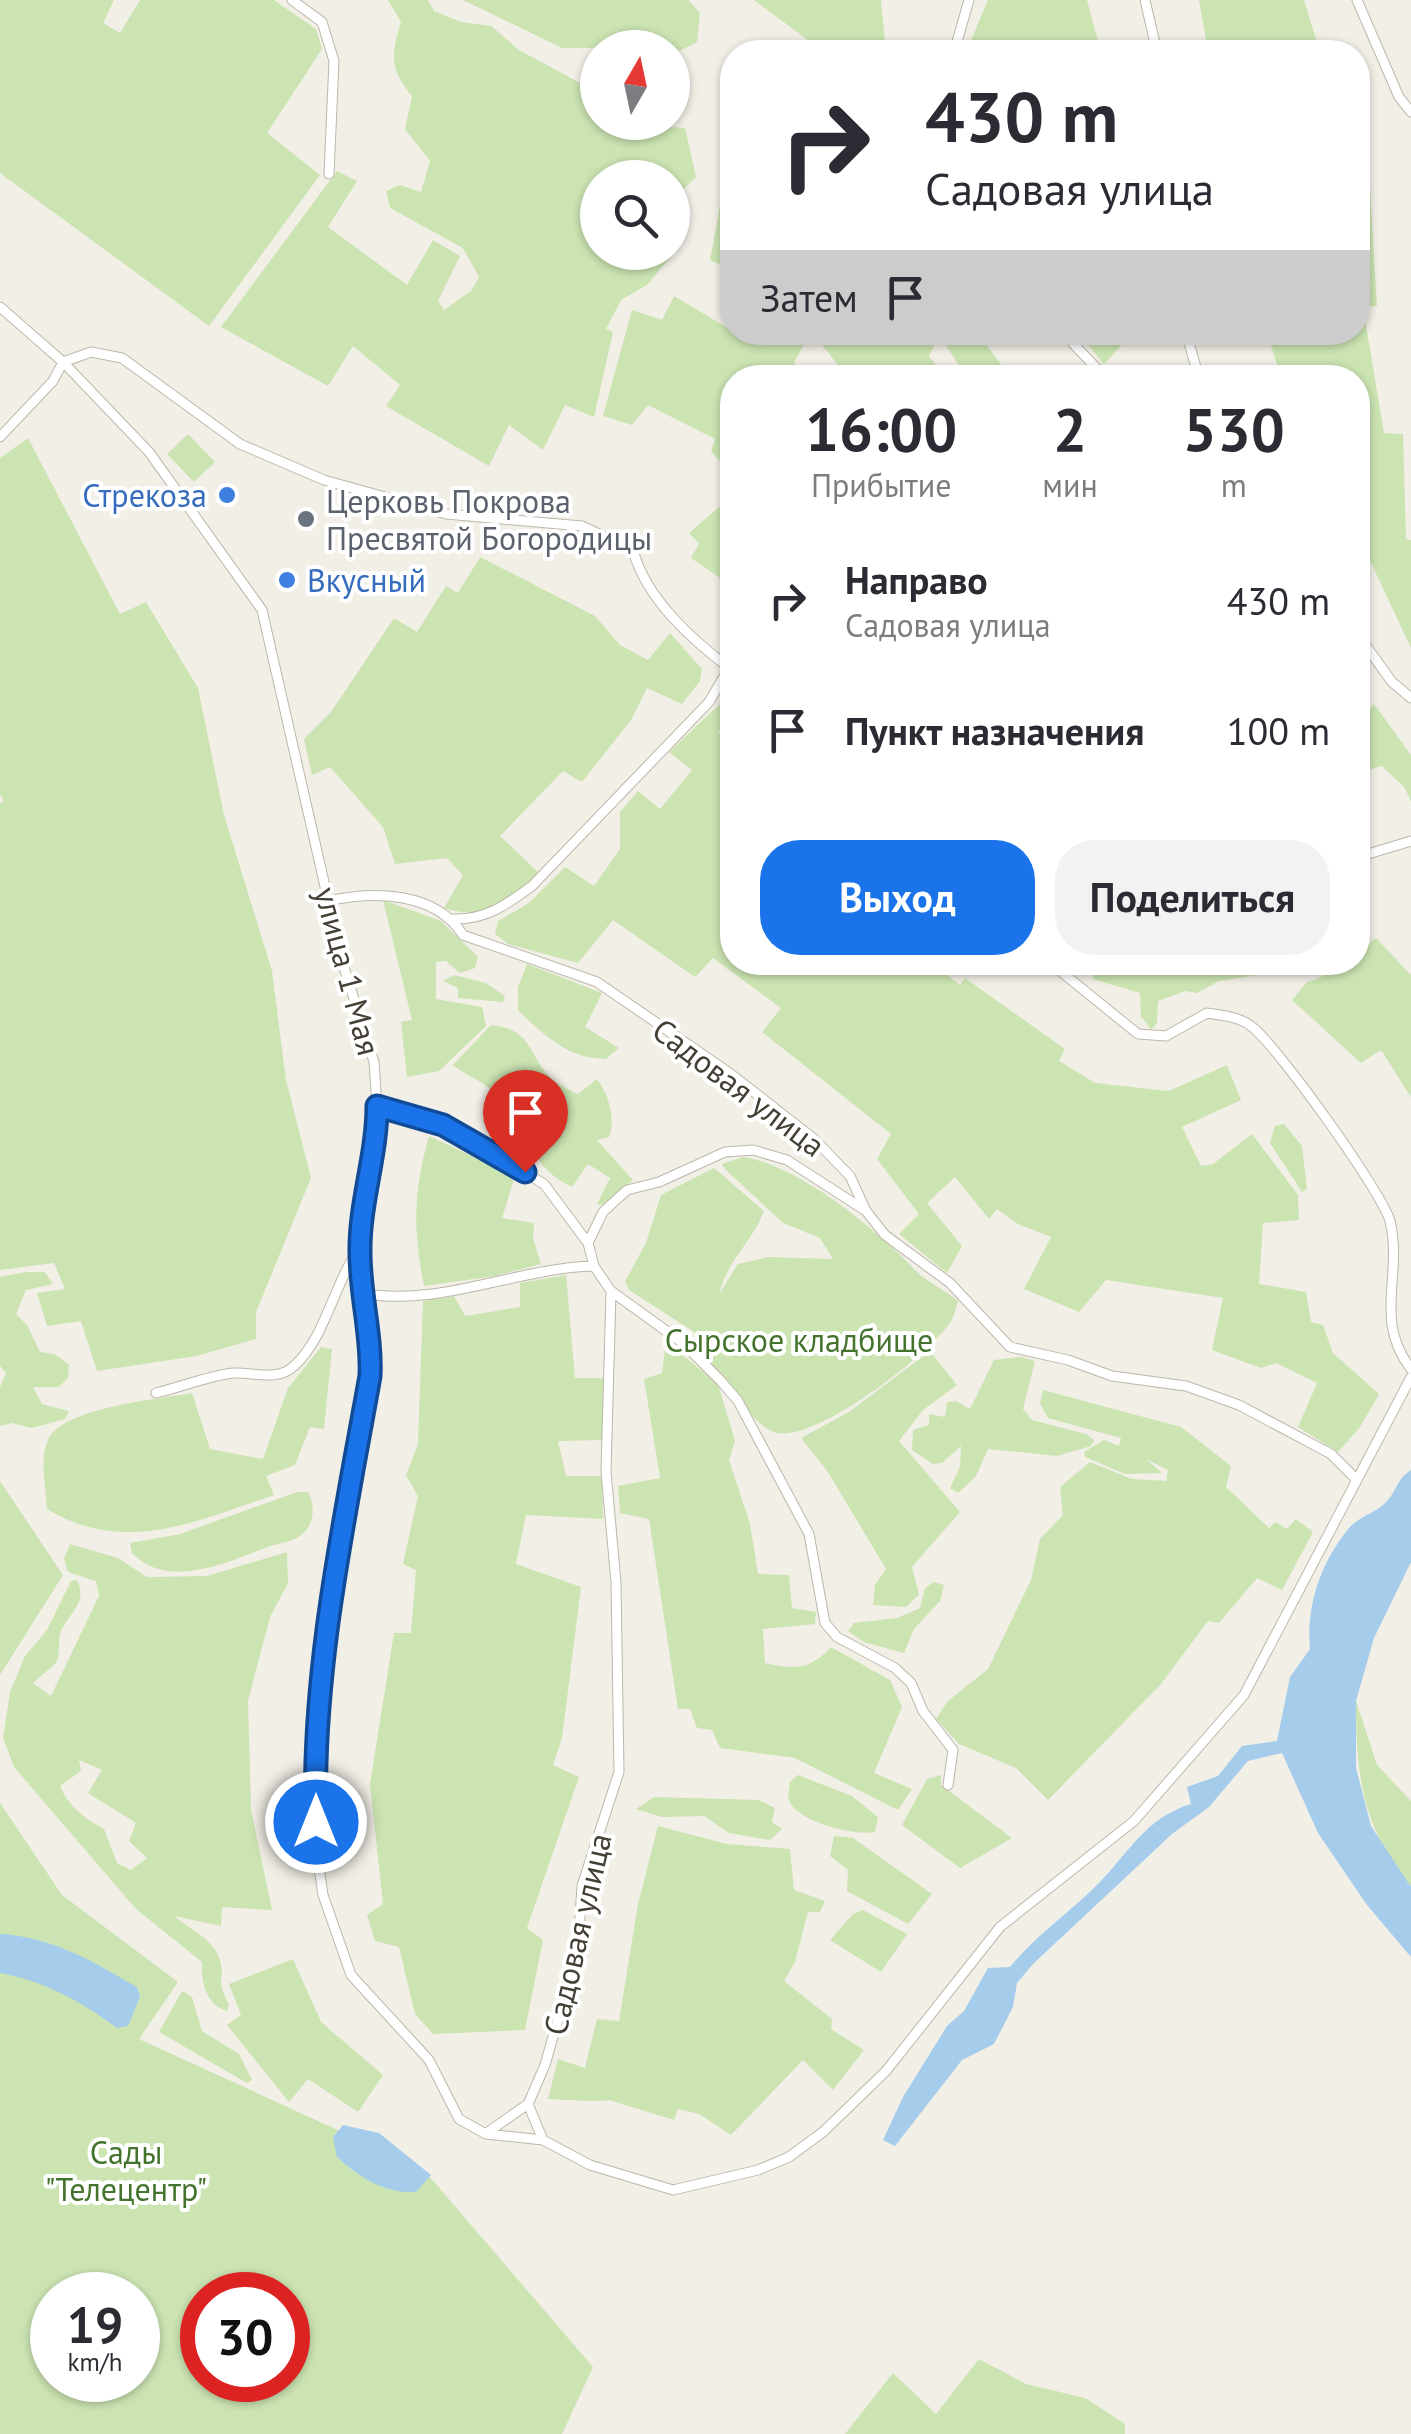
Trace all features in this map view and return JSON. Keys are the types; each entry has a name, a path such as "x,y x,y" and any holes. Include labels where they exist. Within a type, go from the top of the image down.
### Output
{"street":[{"path":"292,0 322,22 334,60 329,174"},
{"path":"957,40 969,0"},
{"path":"1145,0 1154,40"},
{"path":"1357,0 1399,96 1411,112"},
{"name":"улица 1 Мая","path":"0,307 63,362 149,452 262,610 328,901 352,998 370,1047 377,1106 377,1139 360,1248 361,1293 372,1351 370,1376 335,1583 317,1756 317,1854 323,1895 351,1976 429,2060 459,2120 486,2134"},
{"path":"1074,345 1094,365"},
{"path":"0,437 53,381 63,362 91,352 122,358 240,444 324,480 446,514 582,526 614,538 632,550 640,578 664,607 720,659"},
{"path":"1370,652 1392,682 1411,698"},
{"path":"453,919 476,920 503,908 532,886 709,702 720,686"},
{"path":"1370,853 1411,841"},
{"name":"Садовая улица","path":"328,901 363,893 393,896 453,919 463,935 598,982 730,1074 813,1138 850,1176 866,1211 885,1235 950,1284 1010,1348 1068,1360 1112,1376 1186,1386 1239,1405 1331,1454 1355,1478"},
{"path":"1065,975 1138,1034 1166,1036 1207,1012 1251,1025 1359,1163 1390,1220 1394,1288 1387,1318 1398,1352 1411,1369"},
{"path":"377,1106 443,1125 544,1184 588,1243 594,1266 611,1291 683,1343 738,1402 809,1534 826,1622 837,1636 895,1668 911,1683 922,1711 952,1750 948,1786"},
{"path":"588,1243 604,1212 627,1190 659,1182 725,1152 754,1150 786,1160 866,1211"},
{"path":"156,1393 232,1374 277,1375 294,1366 312,1340 342,1271 360,1248"},
{"path":"361,1293 389,1298 426,1295 558,1267 594,1266"},
{"name":"Садовая улица","path":"528,2104 546,2065 574,1965 582,1886 619,1772 616,1582 606,1472 611,1291"},
{"path":"486,2134 543,2140 590,2165 673,2190 758,2170 789,2157 823,2132 886,2071 1000,1927 1134,1821 1244,1694 1355,1478 1375,1452 1411,1377"},
{"path":"486,2134 528,2104 543,2140"}],"green space":[{"path":"0,0 114,0 103,23 120,33 140,0 274,0 316,29 322,49 267,133 320,175 209,326 0,173"},
{"path":"388,0 428,0 434,11 461,22 491,26 519,50 580,83 580,140 688,140 696,177 690,183 690,160 580,160 580,270 660,270 647,285 621,300 606,329 613,332 594,417 565,405 543,450 509,425 489,466 386,406 400,385 353,346 328,386 221,327 337,171 357,181 328,227 407,285 433,240 460,256 438,301 444,310 471,291 479,277 463,248 390,208 386,191 400,185 421,192 430,161 405,129 412,96 399,78 394,61 401,22"},
{"path":"463,0 688,0 700,13 697,42 690,46 690,30 580,30 580,48 562,48"},
{"path":"754,0 881,0 885,40 808,40"},
{"path":"988,0 1087,0 1098,40 971,40"},
{"path":"1199,0 1304,0 1316,40 1206,40"},
{"path":"1370,189 1377,306 1370,306"},
{"path":"720,206 720,264 710,260"},
{"path":"674,296 720,323 720,345 803,345 796,365 720,365 720,461 711,451 715,439 648,405 632,425 603,416 632,310 662,320"},
{"path":"822,345 934,345 929,356 936,365 838,365"},
{"path":"987,345 1001,365 959,365 946,346"},
{"path":"1088,345 1122,345 1104,364"},
{"path":"1271,345 1369,345 1384,433 1403,434 1406,539 1411,540 1411,648 1370,561 1370,365 1277,365"},
{"path":"188,434 215,462 194,482 167,454"},
{"path":"28,438 120,614 146,602 198,688 224,815 272,971 286,1080 311,1178 256,1312 256,1339 196,1356 97,1371 81,1321 47,1326 37,1293 65,1289 54,1263 0,1270 0,803 4,801 0,794 0,458"},
{"path":"720,506 720,578 691,558 699,544 689,533"},
{"path":"480,557 595,616 620,645 648,660 670,633 702,669 700,681 682,704 647,688 631,720 582,782 563,771 500,836 539,873 496,906 459,912 444,908 463,875 447,858 395,864 383,827 330,767 312,775 304,739 331,712 394,618 417,632 446,586 458,593"},
{"path":"720,704 720,963 713,958 695,977 613,920 578,963 508,944 495,934 498,921 529,903 565,867 594,886 620,849 620,812 638,791 660,809 692,770 669,752"},
{"path":"1374,704 1411,755 1411,802 1405,788 1382,766 1370,770 1370,708"},
{"path":"383,900 441,921 478,957 475,968 460,973 446,961 436,962 436,999 482,1007 486,1026 439,1071 407,1077 401,1022 412,1020"},
{"path":"1376,938 1411,975 1411,1097 1381,1050 1361,1063 1292,1000 1307,982 1324,975 1370,975 1370,943"},
{"path":"527,964 602,993 585,1027 619,1048 606,1059 580,1055 558,1044 518,1010 518,987"},
{"path":"454,975 486,983 505,996 503,1002 458,998 458,988 443,981"},
{"path":"736,975 947,975 960,985 965,978 1065,1049 1059,1061 1095,1083 1169,1091 1227,1065 1241,1100 1182,1127 1201,1166 1213,1164 1252,1134 1298,1195 1299,1220 1263,1223 1259,1284 1306,1292 1311,1322 1323,1325 1333,1353 1379,1394 1360,1427 1338,1452 1298,1427 1317,1383 1276,1363 1261,1368 1212,1350 1223,1298 1106,1280 1079,1312 1024,1289 1051,1237 1018,1224 997,1209 989,1219 955,1177 927,1203 962,1246 947,1273 899,1234 919,1214 877,1159 891,1134 762,1032 781,1008"},
{"path":"1093,975 1258,975 1219,981 1197,993 1185,991 1158,1001 1157,1023 1151,1030 1141,1016 1140,993 1093,979"},
{"path":"491,1025 522,1037 549,1076 578,1094 597,1079 608,1100 612,1122 609,1137 597,1140 633,1180 602,1205 597,1204 610,1178 588,1164 572,1187 547,1170 534,1149 537,1128 545,1117 560,1108 527,1094 517,1116 506,1121 495,1093 453,1065"},
{"path":"1284,1124 1302,1146 1307,1189 1302,1192 1270,1143 1275,1126"},
{"path":"429,1136 515,1176 502,1218 534,1223 533,1238 541,1264 495,1276 424,1286 416,1211"},
{"name":"Сырское кладбище","path":"743,1157 788,1172 836,1202 919,1274 958,1301 951,1321 938,1338 893,1376 838,1414 788,1433 771,1431 762,1425 695,1344 699,1335 629,1290 625,1281 646,1243 661,1195 714,1168 764,1211 728,1271 719,1294 738,1264 768,1257 833,1259 820,1238 783,1223 722,1164"},
{"path":"45,1272 53,1284 26,1290 16,1314 27,1325 40,1352 55,1354 69,1365 68,1378 59,1387 33,1387 42,1404 69,1411 65,1419 32,1428 12,1423 0,1426 0,1387 6,1373 0,1366 0,1277"},
{"path":"566,1275 575,1378 603,1378 603,1440 558,1441 566,1476 602,1476 603,1519 526,1515 516,1564 581,1587 562,1738 553,1765 579,1777 527,1928 543,1940 525,2030 433,2034 415,2014 399,1947 375,1941 367,1915 383,1904 370,1784 394,1633 411,1633 416,1570 403,1564 418,1496 406,1475 418,1444 423,1301 454,1296 465,1316 520,1307 520,1283"},
{"path":"666,1341 718,1384 735,1441 729,1460 750,1524 758,1574 789,1575 792,1608 816,1612 815,1624 763,1629 765,1663 801,1666 831,1647 890,1680 902,1707 874,1773 912,1789 898,1810 795,1758 720,1748 712,1730 697,1728 690,1709 678,1709 649,1519 620,1513 618,1486 660,1478 644,1379 662,1373"},
{"path":"321,1347 332,1349 324,1429 310,1427 295,1465 266,1476 274,1495 188,1523 133,1532 76,1523 47,1509 43,1465 48,1440 71,1420 112,1407 192,1393 210,1449 263,1459 288,1388"},
{"path":"930,1351 957,1385 923,1410 899,1441 960,1512 912,1567 919,1595 906,1607 873,1605 875,1585 886,1569 828,1472 801,1438 849,1412"},
{"path":"1021,1357 1035,1361 1023,1409 1032,1420 1086,1434 1094,1440 1091,1446 1057,1456 988,1449 976,1476 958,1493 950,1488 960,1467 961,1446 942,1463 933,1464 912,1450 913,1430 929,1425 929,1414 945,1417 947,1402 956,1401 970,1409 994,1360"},
{"path":"1043,1390 1181,1427 1231,1466 1226,1487 1269,1528 1276,1522 1287,1529 1296,1519 1313,1532 1282,1590 1257,1578 1219,1623 1208,1621 1161,1684 1048,1800 1016,1768 959,1744 936,1719 948,1701 988,1669 1031,1580 1040,1539 1063,1515 1060,1487 1090,1462 1132,1479 1166,1481 1168,1470 1146,1459 1162,1473 1125,1474 1085,1457 1084,1452 1104,1440 1119,1446 1121,1438 1048,1418 1040,1403"},
{"path":"0,1481 63,1575 0,1675"},
{"path":"297,1492 308,1492 312,1515 307,1529 293,1540 215,1566 179,1572 146,1564 132,1553 130,1543 180,1534"},
{"path":"70,1544 118,1558 147,1577 207,1576 287,1552 288,1583 270,1617 248,1701 251,1809 272,1910 222,1907 221,1926 174,1916 207,1940 217,1953 227,2011 214,2004 206,1992 202,1962 136,1909 14,1767 3,1738 10,1692 25,1656 47,1630 71,1581 77,1580 79,1601 61,1631 56,1663 33,1683 51,1696 99,1596 96,1581 68,1572 64,1559","holes":["79,1760 102,1770 88,1793 136,1823 129,1841 147,1858 131,1870 117,1863 104,1829 78,1811 60,1786 81,1771"]},
{"path":"934,1582 944,1585 940,1601 914,1629 904,1653 864,1642 848,1631 854,1623 897,1618 920,1608 925,1588"},
{"path":"1356,1701 1377,1765 1411,1801 1411,1887 1382,1843 1365,1800"},
{"path":"798,1775 852,1796 878,1817 875,1832 831,1827 799,1812 788,1794 790,1782"},
{"path":"941,1775 941,1785 1012,1838 960,1868 902,1825 927,1779"},
{"path":"654,1797 759,1800 775,1808 772,1822 782,1829 770,1840 729,1833 704,1816 662,1817 636,1809"},
{"name":"Сады \"Телецентр\"","path":"0,1803 62,1895 178,1982 139,2039 423,2169 593,2367 562,2434 0,2434"},
{"path":"658,1826 727,1844 790,1849 794,1890 825,1901 820,1912 808,1912 795,1962 784,1981 832,2019 831,2029 864,2050 833,2090 803,2060 731,2135 699,2114 678,2109 674,2120 609,2100 548,2099 558,2059 585,2068 597,2019 619,2021 638,1904"},
{"path":"834,1836 853,1838 932,1894 908,1924 847,1891 848,1870 830,1856"},
{"path":"863,1910 907,1934 881,1972 830,1940 853,1914"},
{"path":"293,1959 321,2022 383,2075 358,2112 308,2079 289,2102 227,2025 241,2015 229,1984"},
{"path":"182,1991 192,1997 202,2031 239,2054 252,2080 247,2083 159,2032"},
{"path":"979,2359 1026,2384 1085,2398 1125,2424 1125,2434 845,2434 893,2373 936,2414"}],"water":[{"path":"1411,1470 1411,1562 1374,1638 1356,1701 1356,1768 1371,1826 1411,1887 1411,1957 1367,1905 1318,1833 1282,1753 1248,1761 1209,1807 1172,1834 1033,1964 1017,1983 1013,2007 994,2044 962,2060 895,2146 883,2140 903,2097 947,2026 964,2011 988,1968 1010,1967 1097,1885 1149,1827 1191,1804 1187,1787 1218,1776 1242,1746 1277,1741 1290,1677 1310,1649 1313,1600 1331,1554 1350,1527 1384,1504"},
{"path":"0,1934 55,1945 137,1987 140,1997 128,2026 117,2028 62,1993 0,1973"},
{"path":"343,2125 379,2133 431,2175 416,2192 383,2187 363,2177 337,2157 333,2137"}],"place":[{"name":"Стрекоза","path":"227,495"},
{"name":"Церковь Покрова Пресвятой Богородицы","path":"306,519"},
{"name":"Вкусный","path":"287,580"}],"route":[{"path":"316,1822 317,1756 335,1583 370,1376 372,1351 361,1293 360,1248 377,1139 377,1106 443,1125 525,1172"}]}
